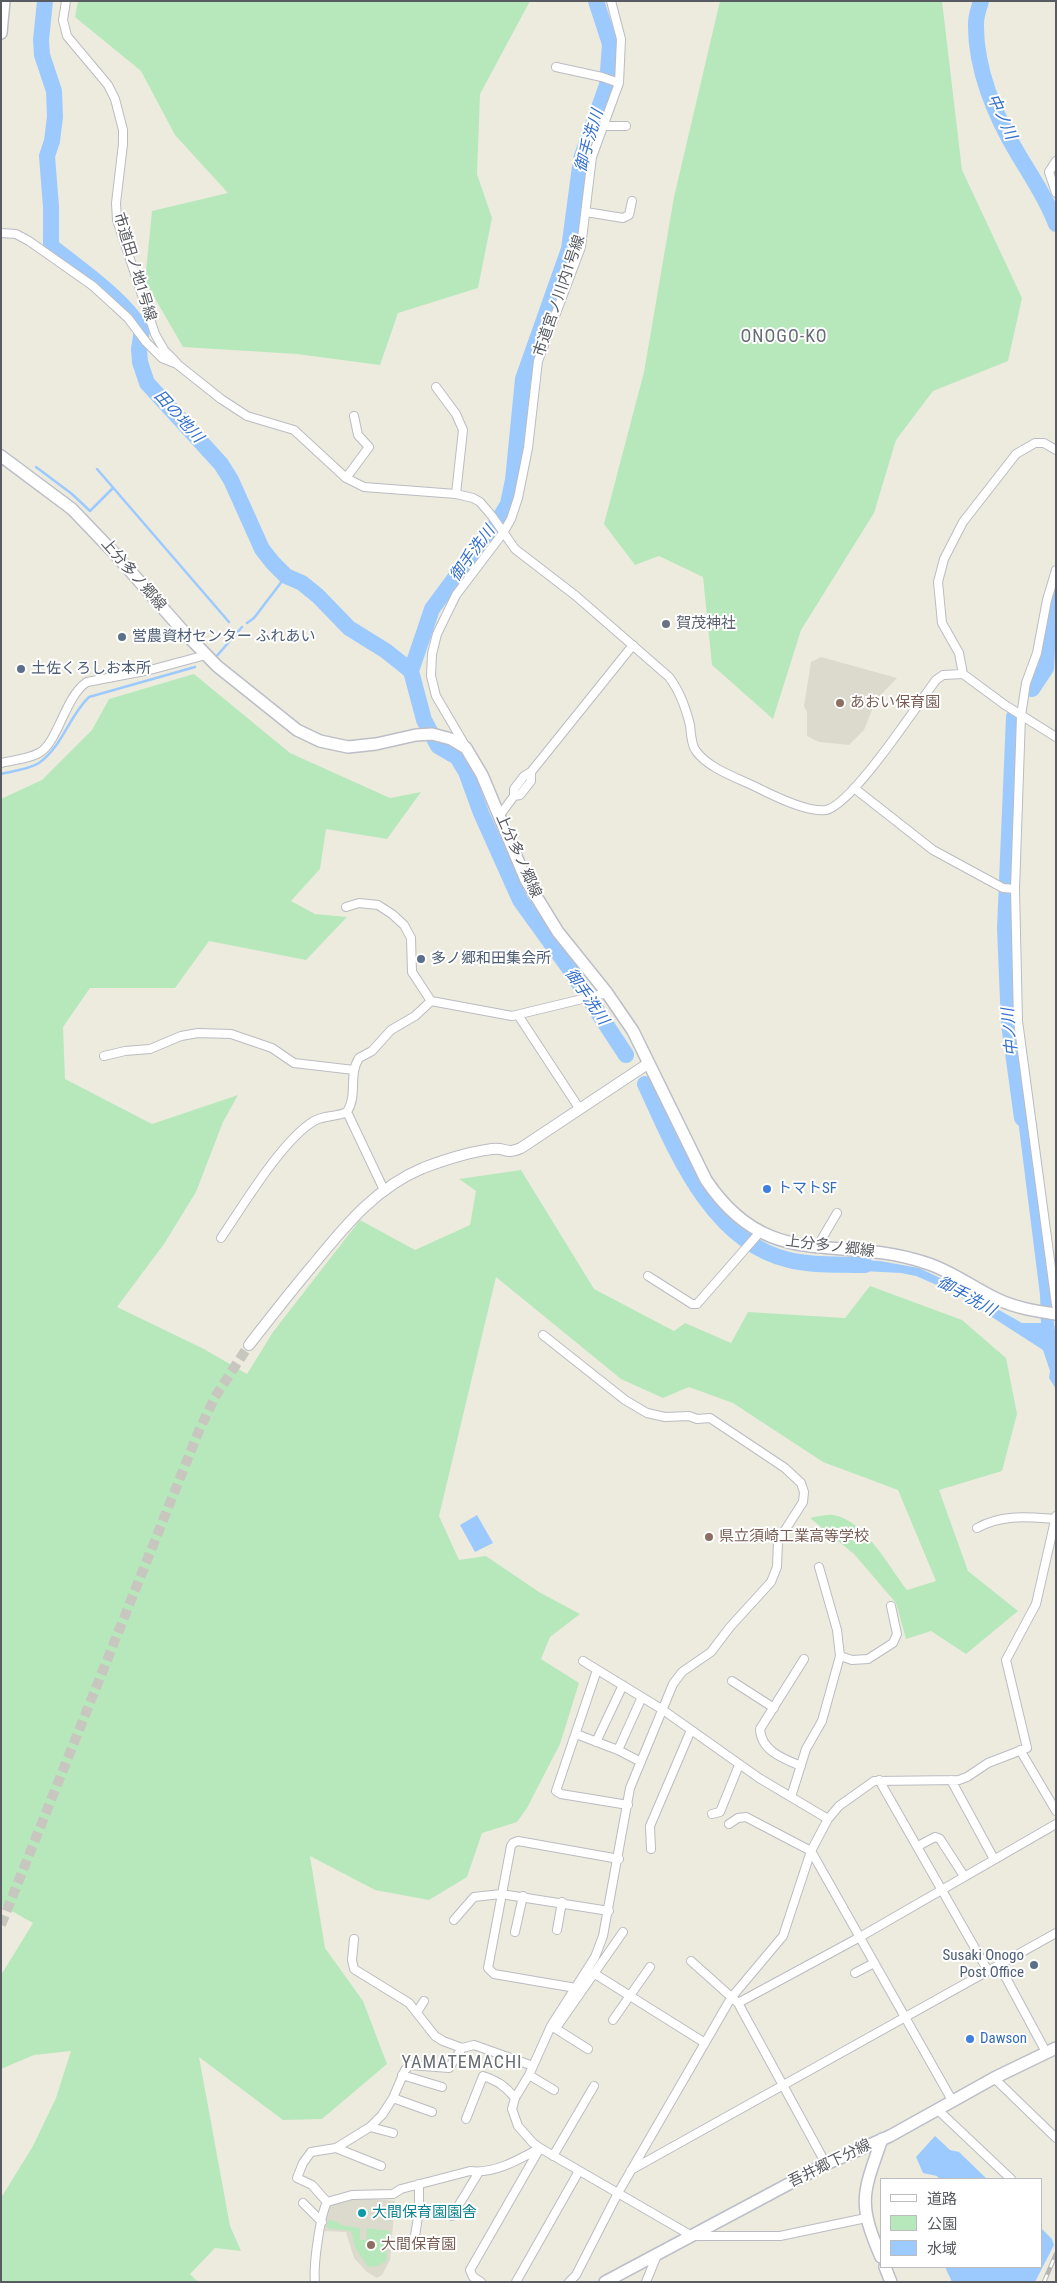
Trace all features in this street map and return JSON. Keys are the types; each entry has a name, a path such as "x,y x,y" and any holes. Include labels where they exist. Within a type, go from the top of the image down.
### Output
{"main road":[{"path":"1,32 4,1"},
{"name":"上分多ノ郷線","path":"1,456 60,499 89,525 206,655 288,724 320,742 348,747 432,734 451,738 466,748 482,775 500,814 523,874 536,898 602,994 633,1031 706,1180 728,1209 758,1235 817,1247 884,1254 918,1260 938,1267 996,1299 1037,1311 1054,1311"},
{"name":"吾井郷下分線","path":"605,2282 826,2164 882,2139 994,2078 1051,2050"},
{"path":"880,2254 866,2218 864,2200 882,2139"},
{"path":"885,2268 892,2282"}],"street":[{"name":"市道田ノ地1号線","path":"66,1 63,20 67,36 108,85 115,99 124,136 116,203 117,220 155,334 164,350 177,364"},
{"name":"市道宮ノ川内1号線","path":"466,748 436,696 431,676 432,654 437,634 456,595 515,509 525,471 538,361 581,247 592,157 616,82 621,39 611,1"},
{"path":"556,67 616,82"},
{"path":"603,126 626,126"},
{"path":"1056,161 1049,172 1056,193"},
{"path":"586,212 623,218 628,215 632,201"},
{"path":"1,226 5,233 29,241 88,282 128,318 146,342 162,358 177,364 221,399 247,416 294,430 346,478 364,487 456,494 473,498 480,502 515,549 634,644 674,684 689,723 695,751 712,764 769,794 809,808 819,810 830,808 854,788 939,677 948,674 963,674 1021,716 1056,737"},
{"path":"436,387 456,414 463,430 456,494"},
{"path":"346,478 369,447 358,435 354,416"},
{"path":"963,674 959,653 942,623 938,582 944,559 963,522 1016,454 1035,443 1044,443 1056,450"},
{"path":"1054,1311 1018,1021 1010,888 1021,716 1026,683 1037,653 1047,600 1056,570"},
{"path":"500,814 514,796 520,795 530,781 531,772 634,644"},
{"path":"1,763 31,756 45,749 64,713 80,688 87,682 150,670 206,655"},
{"path":"854,788 932,850 1010,888"},
{"path":"346,907 359,903 378,905 404,925 411,938 412,972 431,1001 507,1017 602,994"},
{"path":"221,1238 276,1159 298,1134 316,1120 347,1112 353,1103 354,1070 359,1058 372,1051 391,1030 415,1016 431,1001"},
{"path":"518,1015 579,1108"},
{"path":"104,1056 150,1049 181,1036 198,1033 224,1034 240,1036 272,1048 294,1063 354,1070"},
{"path":"249,1345 344,1226 364,1205 384,1190 434,1164 492,1149 514,1151 649,1063"},
{"path":"347,1112 384,1190"},
{"path":"817,1247 837,1213"},
{"path":"648,1276 692,1304 697,1304 758,1235"},
{"path":"543,1335 625,1400 647,1414 665,1417 689,1416 697,1419 710,1418 722,1425 786,1468 801,1483 804,1492 800,1510 778,1541 777,1567 771,1582 730,1627 711,1652 677,1678 630,1788 619,1859 603,1936 597,1951 515,2098 512,2109 518,2126 540,2148 692,2236 780,2236 866,2218"},
{"path":"569,2282 576,2275 618,2193 705,2043 783,1936 812,1851 828,1819 849,1798 870,1783 879,1780 951,1780 968,1777 988,1763 1027,1748 1006,1660 1036,1604 1055,1518 1021,1516 999,1518 977,1528"},
{"path":"791,1797 806,1749 822,1721 840,1656 837,1630 819,1567"},
{"path":"840,1656 852,1660 868,1659 893,1642 897,1634 891,1606"},
{"path":"801,1766 774,1753 762,1739 760,1729 804,1659"},
{"path":"583,1661 663,1710 739,1765 828,1819"},
{"path":"597,1670 556,1792 628,1805"},
{"path":"732,1681 774,1708"},
{"path":"596,1742 622,1685"},
{"path":"618,1750 642,1697"},
{"path":"651,1849 650,1826 692,1730"},
{"path":"576,1734 618,1750 641,1762"},
{"path":"1020,1750 1056,1811"},
{"path":"712,1814 720,1812 739,1765"},
{"path":"879,1780 988,1971"},
{"path":"951,1780 994,1859"},
{"path":"730,1824 741,1817 746,1818 812,1851 904,2018 953,2102"},
{"path":"735,2000 860,1937 1056,1824"},
{"path":"918,1846 935,1837 940,1839 964,1876"},
{"path":"576,1988 490,1972 488,1968 511,1846 518,1841 619,1859"},
{"path":"454,1920 474,1897 501,1894 608,1910"},
{"path":"515,1932 523,1896"},
{"path":"557,1930 562,1902"},
{"path":"554,2027 595,1974 623,1932"},
{"path":"631,2170 1056,1933"},
{"path":"354,1939 352,1960 354,1969 404,2000 417,2012 435,2036 443,2042 462,2048 474,2045 533,2066"},
{"path":"691,1961 735,2000 826,2164"},
{"path":"855,1973 874,1963"},
{"path":"999,1965 1051,2050"},
{"path":"613,2020 650,1967"},
{"path":"595,1974 705,2043"},
{"path":"417,2012 424,2001"},
{"path":"554,2027 588,2049"},
{"path":"327,2202 312,2184 297,2178 310,2152 336,2148 370,2127 382,2115 393,2098 402,2075 412,2064 449,2068 462,2048"},
{"path":"529,2074 554,2090"},
{"path":"402,2075 442,2087"},
{"path":"466,2118 483,2076 497,2080 515,2098"},
{"path":"994,2078 1056,2138"},
{"path":"553,2156 594,2086"},
{"path":"393,2098 432,2112"},
{"path":"938,2110 1010,2178"},
{"path":"370,2127 393,2133"},
{"path":"336,2148 381,2166"},
{"path":"327,2202 352,2195 393,2194 401,2189 470,2171 480,2172 508,2166 540,2148"},
{"path":"481,2282 473,2277 470,2270 540,2148"},
{"path":"516,2282 579,2171"},
{"path":"452,2216 480,2172"},
{"path":"414,2242 419,2211 419,2184"},
{"path":"315,2282 314,2274 327,2202"},
{"path":"303,2203 322,2222"},
{"path":"646,2282 656,2255"}],"shaded area":[{"name":"あおい保育園","path":"821,657 897,678 876,700 864,730 849,745 819,742 807,736 807,712 804,706 811,662"},
{"name":"大間保育園","path":"353,2197 395,2201 390,2260 382,2275 377,2278 367,2272 354,2258 346,2232 324,2231 329,2206 335,2202"}],"green space":[{"path":"78,1 530,1 480,94 477,174 492,218 478,288 398,313 380,365 297,354 183,347 145,281 152,211 228,193 175,135 141,71 75,17"},
{"path":"720,1 942,1 962,170 1022,298 1008,361 933,391 896,440 874,513 801,630 773,719 712,665 703,577 659,556 635,565 604,524 644,372 674,197"},
{"path":"194,674 290,753 390,798 421,792 387,839 326,829 320,869 291,901 315,914 347,917 306,960 209,941 175,988 90,988 63,1027 65,1079 152,1124 238,1095 223,1122 196,1192 164,1244 117,1307 204,1349 247,1374 273,1332 360,1220 415,1250 470,1225 476,1191 459,1179 521,1170 594,1289 674,1331 685,1323 731,1343 748,1312 845,1318 870,1286 962,1320 1006,1358 1017,1414 1002,1471 939,1490 968,1571 1018,1611 966,1654 931,1631 906,1639 896,1603 854,1554 810,1518 833,1515 844,1518 855,1525 875,1545 907,1590 936,1581 898,1490 823,1462 733,1403 689,1387 663,1398 621,1379 496,1277 439,1516 459,1560 486,1556 539,1592 580,1614 550,1637 541,1659 579,1683 560,1744 527,1808 517,1822 482,1833 467,1877 429,1900 375,1890 310,1856 325,1948 363,2001 387,2064 322,2119 283,2120 199,2057 230,2226 241,2251 215,2248 190,2274 198,2282 1,2282 1,2198 33,2146 56,2098 71,2051 34,2055 1,2069 1,1975 33,1923 1,1905 1,799 42,780 92,730 109,699"},
{"path":"328,2220 339,2222 340,2225 360,2228 360,2240 366,2240 367,2228 390,2231 386,2261 378,2266 368,2267 355,2247 351,2231 327,2228"}],"water":[{"path":"1015,1096 1024,1096 1056,1338 1056,1389 1049,1378 1050,1371 1043,1350 953,1292 916,1276 901,1273 844,1270 844,1259 880,1261 919,1268 955,1285 1022,1323 1041,1323 1040,1295"},
{"path":"477,1515 493,1543 475,1552 460,1525"},
{"path":"935,2136 950,2150 959,2152 986,2178 938,2178 923,2173 916,2157"},
{"path":"1042,2229 1052,2239 1054,2245 1035,2282 952,2282 945,2268 1042,2268"}],"waterway":[{"name":"田の地川","path":"45,1 41,40 42,55 54,91 55,117 52,141 47,156 51,207 51,246 101,285 134,318 142,330 139,349 140,362 147,383 221,464 231,480 262,549 273,563 286,576 302,583 318,596 349,628 386,651 411,671"},
{"name":"御手洗川","path":"596,1 610,44 607,85 581,159 569,249 523,379 513,480 508,504 487,539 432,609 411,671 424,720 438,746 457,757 466,772 481,813 520,900 569,968 626,1055"},
{"name":"中ノ川","path":"981,1 976,20 977,40 979,57 988,91 1002,124 1056,224"},
{"path":"36,467 72,494 90,511 113,488"},
{"path":"97,469 229,622"},
{"path":"247,623 254,618 286,576"},
{"name":"中ノ川","path":"1032,689 1046,668 1048,633 1056,597"},
{"path":"215,658 242,627"},
{"path":"1,774 21,770 39,763 54,749 76,713 89,697 195,667"},
{"name":"中ノ川","path":"1014,717 1005,928 1009,1024 1022,1118"},
{"name":"御手洗川","path":"645,1084 683,1164 699,1190 717,1214 738,1234 762,1250 789,1260 817,1264 865,1265"}],"tunnel":[{"path":"1,1925 198,1433 215,1397 249,1345"}],"railway":[{"path":"1044,2282 1056,2254"}],"place":[{"name":"賀茂神社","path":"666,624"},
{"name":"営農資材センター ふれあい","path":"122,637"},
{"name":"土佐くろしお本所","path":"21,669"},
{"name":"あおい保育園","path":"840,703"},
{"name":"多ノ郷和田集会所","path":"421,959"},
{"name":"トマトSF","path":"767,1189"},
{"name":"県立須崎工業高等学校","path":"709,1537"},
{"name":"Susaki Onogo Post Office","path":"1034,1965"},
{"name":"Dawson","path":"970,2039"},
{"name":"大間保育園園舎","path":"362,2213"},
{"name":"大間保育園","path":"371,2245"}],"district":[{"name":"ONOGO-KO","path":"784,337"},
{"name":"YAMATEMACHI","path":"462,2063"}]}
